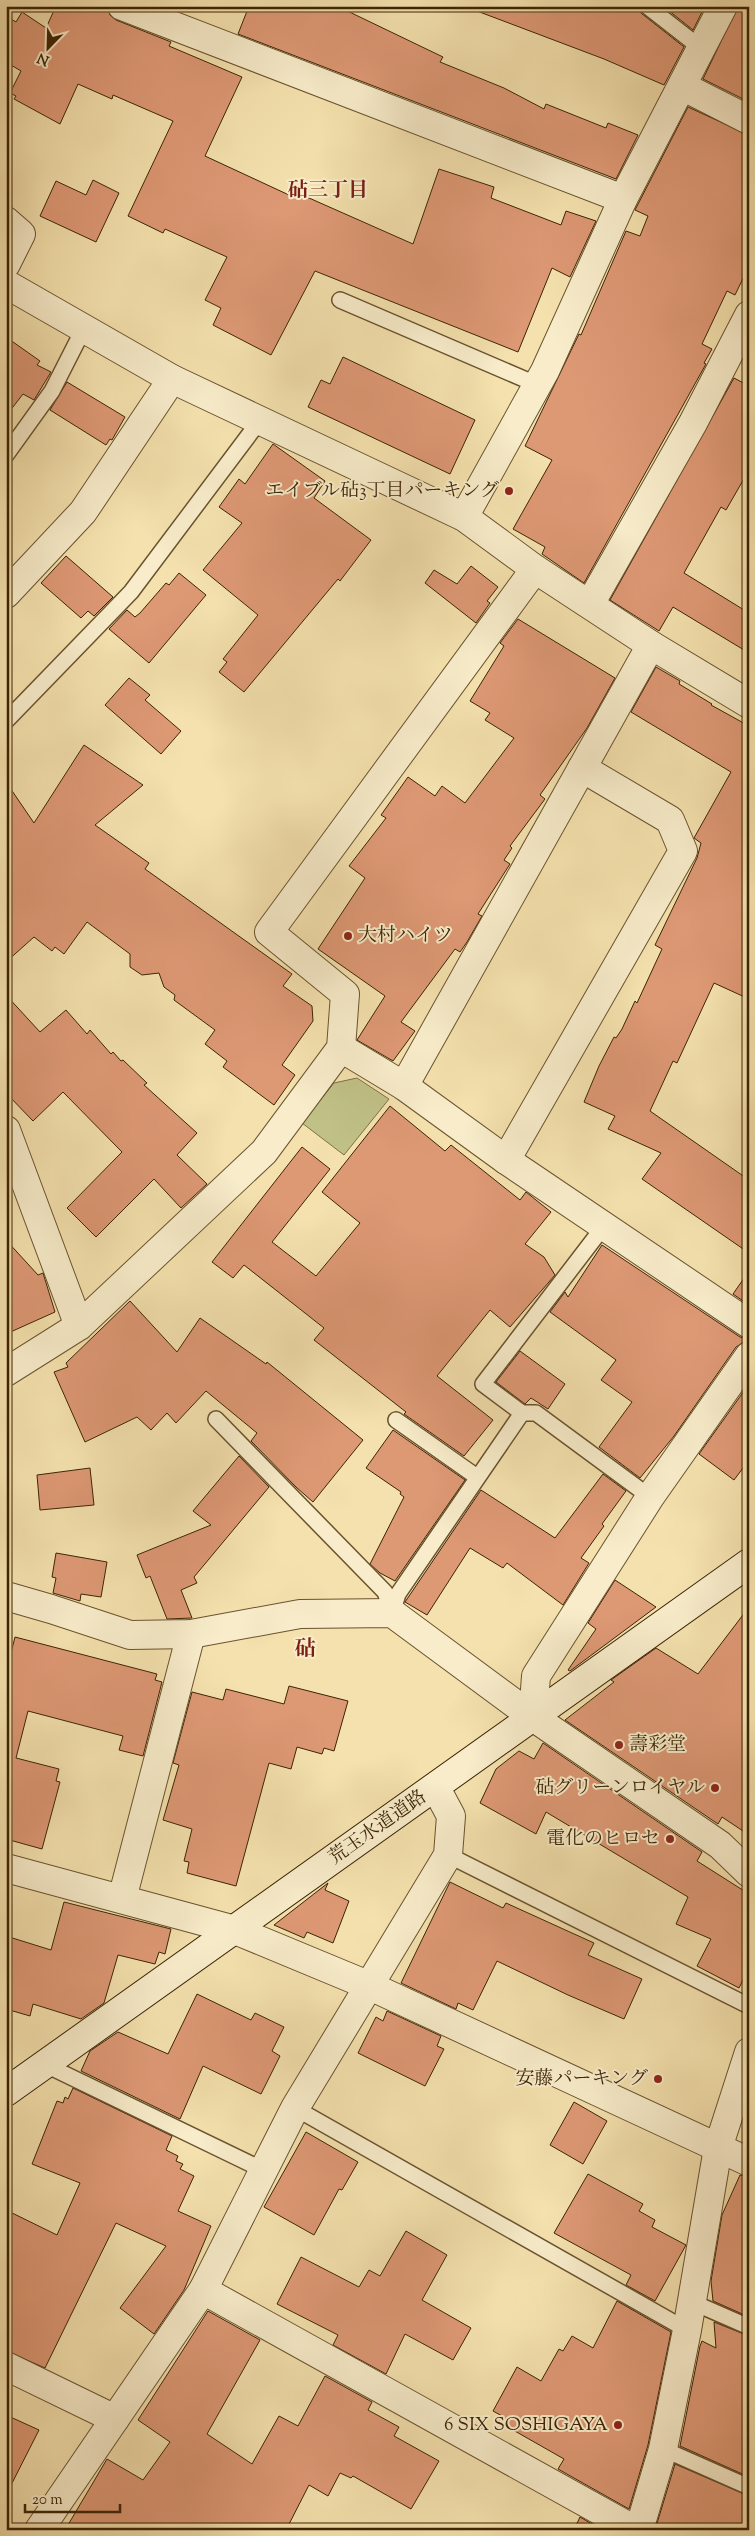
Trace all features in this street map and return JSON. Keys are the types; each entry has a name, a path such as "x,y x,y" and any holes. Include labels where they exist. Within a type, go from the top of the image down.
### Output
{"street":[{"path":"122,6 624,199"},
{"path":"464,517 538,385 624,199 723,6"},
{"path":"682,86 749,120"},
{"path":"6,221 21,234 6,264"},
{"path":"6,284 172,378 464,517 534,569 651,645 749,704"},
{"path":"590,604 693,424 749,315"},
{"path":"6,594 83,512 172,378"},
{"path":"6,1372 79,1326 264,1152 342,1048 345,994 269,932 534,569"},
{"path":"404,1086 651,645"},
{"path":"506,1160 684,851 670,820 582,768"},
{"path":"342,1048 404,1086 506,1160 749,1324"},
{"path":"6,1130 79,1326"},
{"path":"533,1717 536,1676 650,1497 749,1356"},
{"name":"荒玉水道道路","path":"6,2092 436,1788 749,1562"},
{"path":"6,1596 51,1608 130,1636 191,1634 300,1614 392,1613 533,1717 747,1865"},
{"path":"122,1899 191,1634"},
{"path":"39,2530 203,2290 295,2108 448,1855 451,1816 436,1788"},
{"path":"6,1868 235,1930 370,1986 749,2162"},
{"path":"639,2530 663,2449 687,2330 718,2148 749,2052"},
{"path":"203,2290 634,2530"},
{"path":"6,2366 115,2420"}],"lane":[{"path":"647,6 702,50"},
{"path":"340,300 538,385"},
{"path":"6,455 52,391 84,328"},
{"path":"6,721 131,592 261,419"},
{"path":"604,1226 483,1384 522,1414 536,1413 650,1497"},
{"path":"392,1613 398,1594 522,1414"},
{"path":"216,1419 385,1592 392,1613"},
{"path":"396,1420 477,1477"},
{"path":"448,1855 749,2006"},
{"path":"46,2065 263,2170"},
{"path":"295,2108 687,2330"},
{"path":"692,2302 749,2327"},
{"path":"663,2449 749,2487"}],"green space":[{"path":"357,1078 389,1099 344,1155 302,1123 334,1083"}],"building":[{"path":"56,6 107,6 110,15 116,20 171,42 169,46 242,77 205,156 289,195 291,190 413,244 439,169 494,187 491,198 561,225 566,211 596,221 570,277 552,268 518,352 315,271 271,355 213,325 221,308 205,300 227,257 165,229 163,233 128,216 173,121 113,95 112,99 78,84 60,124 14,99 16,96 10,93 21,71 6,62 6,16 16,22 22,12 46,28"},
{"path":"249,6 337,6 443,57 440,62 504,88 544,109 546,104 606,128 608,123 638,135 616,179 238,34"},
{"path":"469,6 638,6 641,13 684,47 664,85 604,59 469,8"},
{"path":"663,6 705,6 693,30"},
{"path":"738,6 749,6 749,102 703,79"},
{"path":"688,107 749,135 749,266 735,295 727,291 702,344 712,349 704,363 706,364 584,583 542,554 545,547 513,529 552,460 525,446 579,334 581,335 626,231 640,236 648,216 635,210"},
{"path":"93,180 119,193 96,242 40,216 56,181 86,195"},
{"path":"6,337 40,361 37,365 51,372 34,400 23,394 6,416"},
{"path":"343,357 475,420 450,474 308,407 321,380 330,384"},
{"path":"734,378 749,386 749,470 726,510 721,507 684,573 749,613 749,653 673,607 659,631 610,600"},
{"path":"67,382 125,417 112,440 110,439 106,445 50,410"},
{"path":"273,444 325,481 314,498 371,540 340,581 338,579 244,692 219,672 227,662 223,659 258,615 203,570 242,523 219,507 239,479 245,484"},
{"path":"66,556 113,597 94,616 88,611 81,618 41,583"},
{"path":"471,566 498,587 487,601 490,603 476,623 425,583 434,570 457,584"},
{"path":"179,573 206,595 149,663 109,629 127,610 135,617 140,613 166,583 169,585"},
{"path":"518,619 615,678 587,728 540,795 545,799 510,846 512,848 504,860 510,864 478,914 482,916 467,942 460,952 455,949 401,1022 415,1031 393,1061 357,1040 385,996 318,949 365,878 349,866 386,818 381,815 408,777 435,796 442,786 465,803 514,738 485,720 490,713 470,701 504,646 500,643"},
{"path":"656,667 680,681 679,684 711,705 749,726 749,999 714,983 677,1063 673,1061 650,1111 749,1180 749,1253 642,1179 661,1153 608,1129 615,1116 584,1102 599,1066 614,1037 616,1038 622,1029 635,1001 637,1003 662,949 655,945 697,858 701,843 694,838 731,772 631,712"},
{"path":"129,678 150,695 145,700 181,731 161,754 105,705"},
{"path":"84,745 143,785 95,825 149,863 145,869 292,974 283,986 312,1006 313,1021 282,1065 295,1075 274,1105 223,1067 227,1061 205,1044 215,1030 174,1000 175,995 164,987 159,973 142,975 130,967 130,954 87,922 64,954 55,947 52,951 34,937 6,962 6,782 34,823"},
{"path":"6,995 40,1032 66,1010 87,1034 90,1030 111,1054 113,1052 121,1061 123,1060 147,1083 144,1085 197,1133 177,1155 207,1184 181,1208 154,1179 96,1237 67,1208 122,1152 63,1092 33,1121 6,1093"},
{"path":"390,1106 445,1151 451,1145 520,1200 526,1192 551,1212 525,1244 544,1257 555,1275 510,1327 490,1310 437,1376 493,1420 464,1456 404,1414 406,1412 314,1340 324,1328 244,1265 233,1278 212,1262 302,1147 330,1169 272,1242 316,1276 360,1223 322,1192"},
{"path":"6,1240 38,1275 43,1273 55,1312 6,1334"},
{"path":"602,1245 740,1337 749,1339 736,1347 674,1436 640,1478 599,1447 632,1402 601,1380 616,1360 550,1312 565,1292 568,1297"},
{"path":"749,1271 749,1305 733,1294"},
{"path":"130,1301 177,1352 200,1318 266,1364 267,1362 363,1440 313,1502 251,1441 257,1433 206,1391 176,1423 167,1413 151,1430 137,1417 85,1442 54,1372 68,1367 66,1363"},
{"path":"520,1351 565,1384 548,1409 531,1398 525,1404 496,1382"},
{"path":"749,1384 749,1460 734,1480 699,1454"},
{"path":"393,1430 465,1480 395,1581 380,1573 370,1564 404,1497 400,1494 401,1492 366,1468"},
{"path":"239,1456 269,1487 194,1577 197,1583 181,1590 192,1618 167,1619 150,1576 146,1578 137,1555 211,1525 193,1511"},
{"path":"90,1468 94,1505 40,1510 37,1475"},
{"path":"603,1474 626,1491 602,1524 604,1526 581,1558 589,1563 563,1605 507,1563 503,1568 470,1548 427,1615 405,1602 481,1490 555,1538"},
{"path":"56,1553 107,1562 101,1597 81,1594 80,1601 53,1593 56,1578 52,1577"},
{"path":"615,1580 656,1607 570,1671 568,1670 596,1629 588,1623"},
{"path":"749,1607 749,1835 722,1817 718,1824 565,1720 614,1682 611,1680 656,1648 698,1674"},
{"path":"15,1637 157,1674 155,1680 162,1682 143,1756 119,1750 123,1736 28,1711 16,1758 59,1769 56,1781 60,1782 42,1849 6,1839 6,1672"},
{"path":"289,1686 348,1701 334,1751 324,1748 322,1754 297,1747 291,1769 269,1763 236,1886 187,1873 189,1862 184,1861 192,1829 163,1820 179,1765 173,1763 192,1692 223,1700 226,1689 284,1704"},
{"path":"543,1743 702,1852 697,1861 749,1894 749,1968 739,1988 697,1966 711,1939 676,1924 688,1897 546,1812 536,1834 480,1803 496,1769 519,1751 534,1759"},
{"path":"450,1882 503,1908 506,1903 594,1943 588,1955 642,1979 624,2019 497,1961 473,2010 458,2003 456,2009 401,1983"},
{"path":"328,1883 325,1890 349,1901 333,1943 307,1932 304,1938 274,1925"},
{"path":"64,1902 171,1929 165,1954 159,1952 155,1964 118,1955 104,2003 81,2019 33,2004 30,2016 6,2009 6,1936 51,1950"},
{"path":"197,1994 251,2020 255,2013 284,2027 272,2051 280,2056 261,2094 203,2066 180,2119 81,2071 90,2051 118,2032 168,2054"},
{"path":"387,2011 441,2036 437,2046 444,2049 425,2086 358,2053 376,2017 383,2021"},
{"path":"73,2088 172,2136 166,2150 178,2156 176,2161 183,2164 180,2169 194,2176 178,2211 211,2226 184,2290 154,2334 120,2308 166,2246 116,2223 45,2368 6,2351 6,2210 57,2235 80,2183 32,2164 57,2101 63,2103 65,2097 68,2099"},
{"path":"574,2102 607,2121 583,2164 550,2145"},
{"path":"306,2132 358,2162 342,2190 339,2189 314,2235 264,2207"},
{"path":"588,2174 643,2204 639,2211 655,2220 652,2227 686,2245 655,2301 626,2285 631,2275 554,2233"},
{"path":"740,2175 749,2177 749,2317 713,2301 711,2281 722,2215"},
{"path":"406,2231 447,2255 422,2300 471,2328 453,2360 405,2334 386,2374 333,2345 338,2335 277,2304 301,2257 359,2287 369,2270 380,2276"},
{"path":"617,2301 671,2332 648,2445 629,2509 558,2469 564,2459 499,2422 502,2416 493,2411 517,2367 541,2381 559,2349 563,2351 572,2336 593,2348"},
{"path":"208,2311 260,2340 207,2434 252,2464 279,2416 298,2426 325,2376 372,2402 368,2410 399,2427 394,2436 439,2461 411,2509 353,2476 351,2478 340,2473 328,2496 309,2485 286,2530 65,2530 107,2459 143,2480 170,2442 138,2420"},
{"path":"714,2322 749,2336 749,2477 680,2446 700,2346 702,2341 716,2348"},
{"path":"6,2415 39,2430 6,2495"},
{"path":"675,2464 749,2496 749,2530 655,2530"},
{"path":"580,2517 602,2530 574,2530"}],"place":[{"name":"エイブル砧3丁目パーキング","path":"509,491"},
{"name":"大村ハイツ","path":"348,936"},
{"name":"壽彩堂","path":"619,1745"},
{"name":"砧グリーンロイヤル","path":"715,1788"},
{"name":"電化のヒロセ","path":"670,1839"},
{"name":"安藤パーキング","path":"658,2079"},
{"name":"6 SIX SOSHIGAYA","path":"618,2425"}],"district":[{"name":"砧三丁目","path":"328,191"},
{"name":"砧","path":"305,1650"}]}
